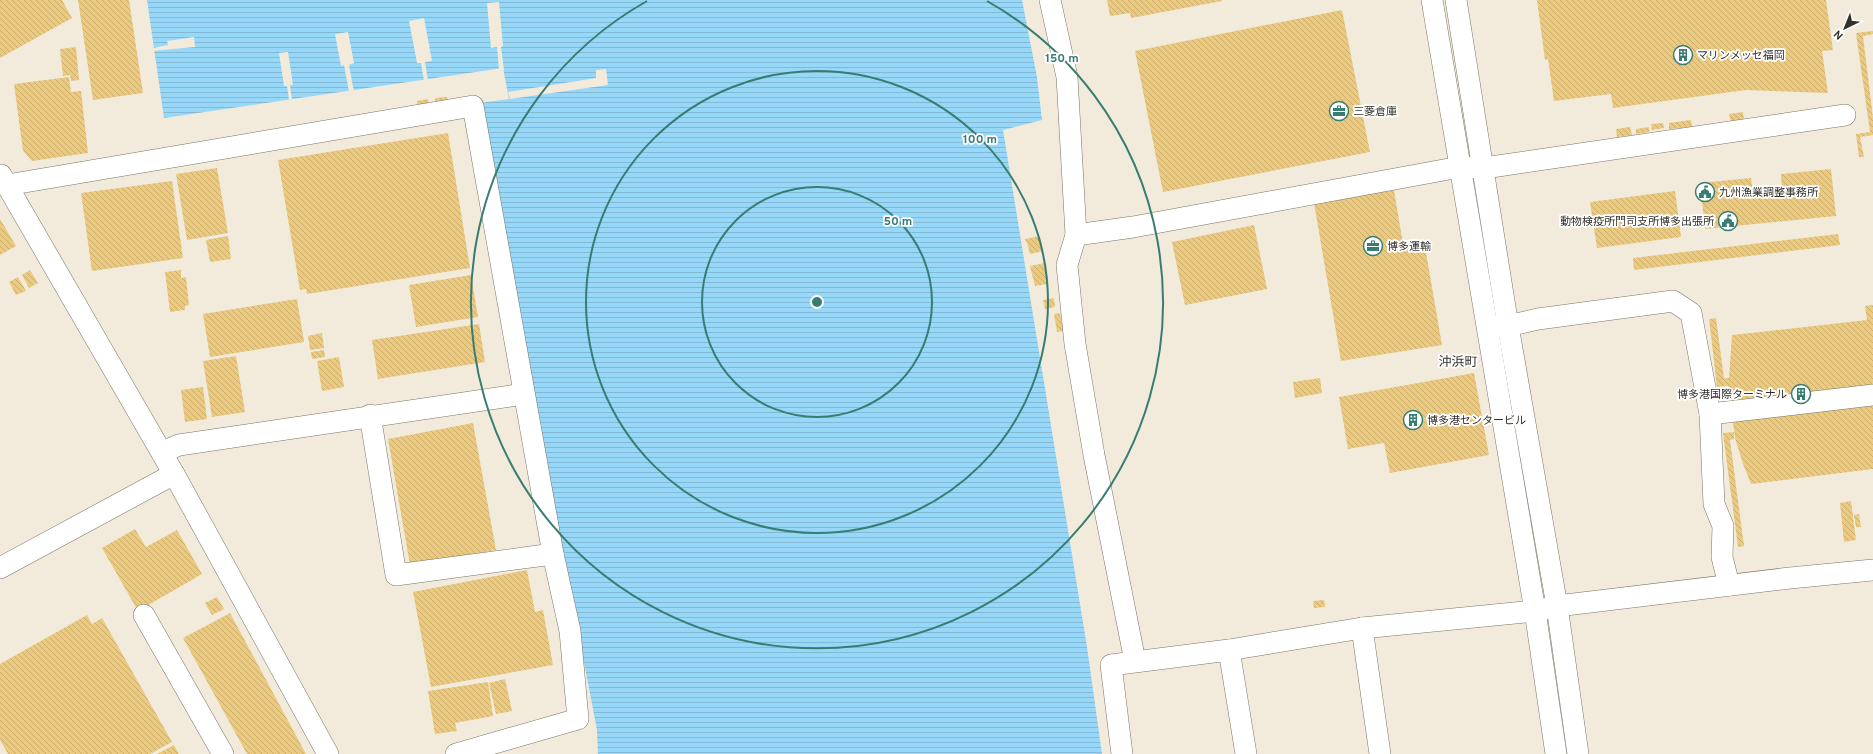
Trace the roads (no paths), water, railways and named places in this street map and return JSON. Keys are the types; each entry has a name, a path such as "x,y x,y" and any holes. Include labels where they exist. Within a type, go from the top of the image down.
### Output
{"street":[{"path":"1050,0 1066,77 1076,235 1067,265 1075,344 1094,454 1135,661"},
{"path":"1432,0 1536,610 1556,754"},
{"path":"1456,0 1508,326 1557,606 1578,754"},
{"path":"328,754 162,452 3,179 473,106 553,554 570,631 578,719 456,754"},
{"path":"1076,235 1133,227 1460,167 1484,168 1845,115"},
{"path":"1487,327 1508,326 1538,318 1673,301 1691,313 1710,414 1714,504 1723,526 1722,557 1729,585"},
{"path":"162,452 179,445 370,415 524,394"},
{"path":"1710,414 1873,395"},
{"path":"370,415 396,575 553,554"},
{"path":"0,568 174,474"},
{"path":"1122,754 1111,665 1229,650 1362,628 1536,610 1557,606 1729,585 1873,570"},
{"path":"144,615 223,754"},
{"path":"1362,628 1380,754"},
{"path":"1229,650 1246,754"}],"water":[{"path":"147,0 1022,0 1037,77 1042,120 1003,130 1087,647 1102,754 598,754 597,730 523,345 480,103 509,99 503,68 164,118"}],"place":[{"name":"マリンメッセ福岡","path":"1683,55"},
{"name":"三菱倉庫","path":"1339,111"},
{"name":"九州漁業調整事務所","path":"1705,192"},
{"name":"動物検疫所門司支所博多出張所","path":"1728,221"},
{"name":"博多運輸","path":"1373,246"},
{"name":"博多港国際ターミナル","path":"1801,394"},
{"name":"博多港センタービル","path":"1413,420"}],"district":[{"name":"沖浜町","path":"1458,361"}]}
